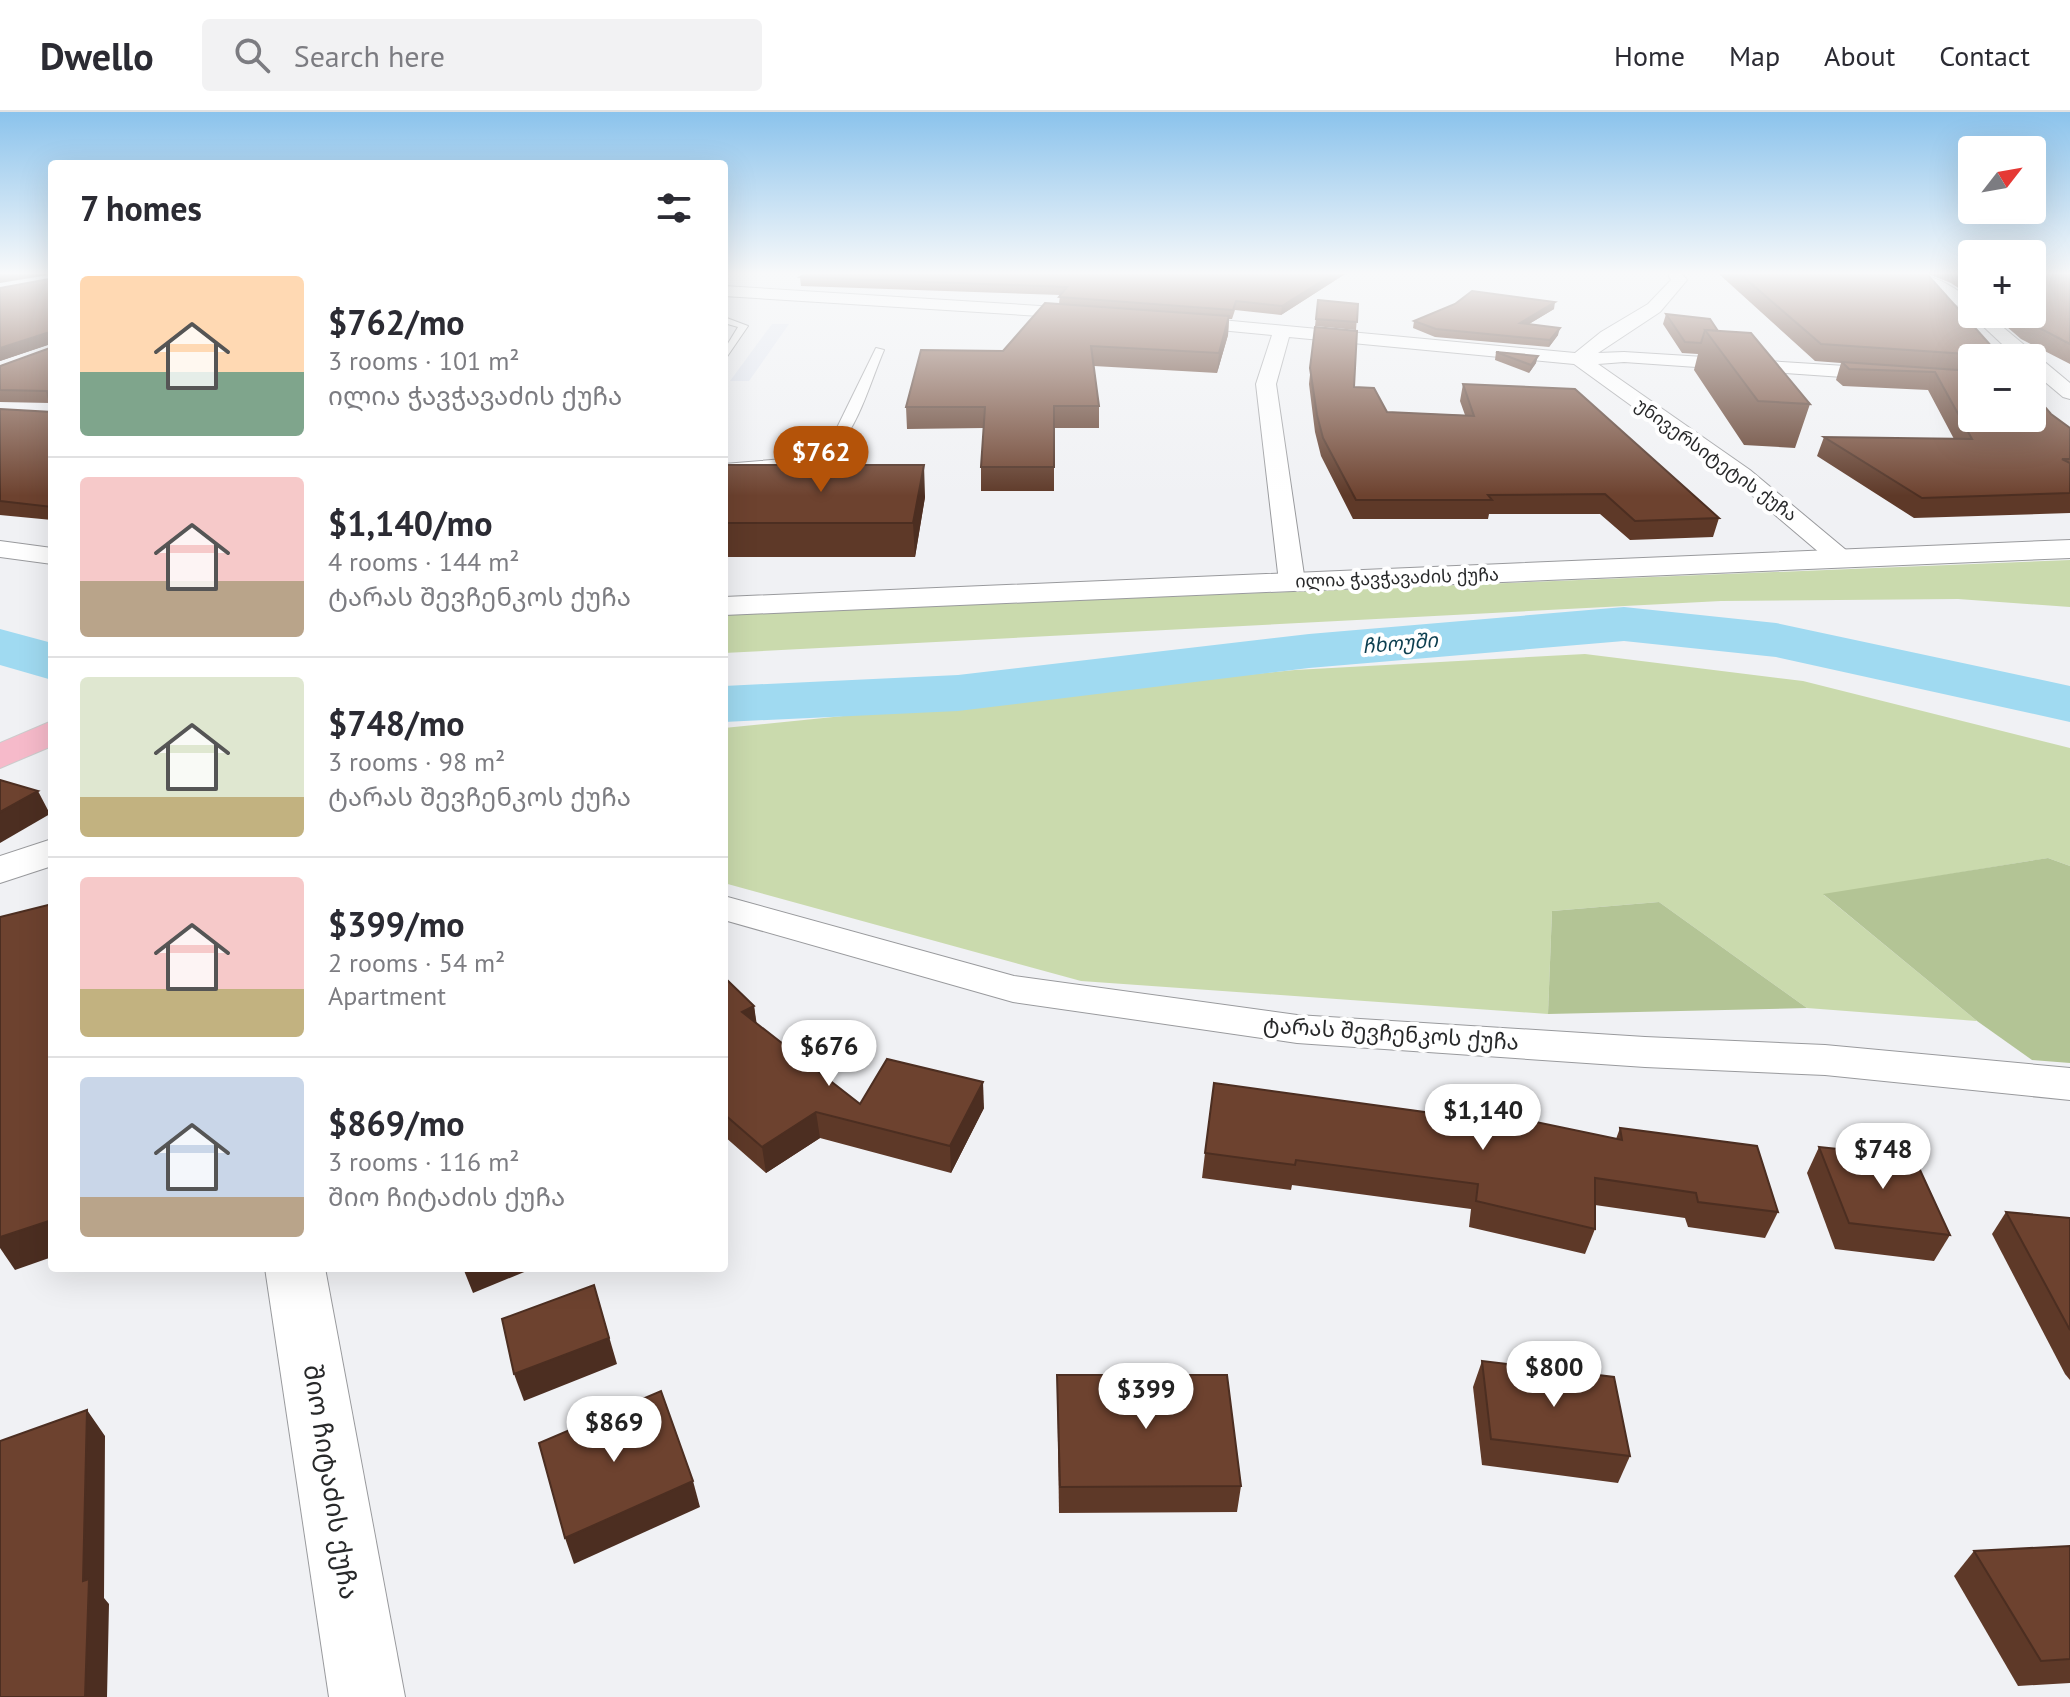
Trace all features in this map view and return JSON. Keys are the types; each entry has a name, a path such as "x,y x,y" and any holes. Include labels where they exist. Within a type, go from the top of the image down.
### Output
{"highway":[{"path":"0,757 48,734"}],"street":[{"path":"1277,348 1266,384 1292,582"},
{"path":"1470,348 1579,359 1624,357 1958,379"},
{"path":"1579,359 1592,348"},
{"name":"უნივერსიტეტის ქუჩა","path":"1579,359 1742,475 1843,560"},
{"path":"2046,374 2065,390"},
{"path":"0,549 48,555"},
{"name":"ილია ჭავჭავაძის ქუჩა","path":"728,606 2070,549"},
{"path":"0,870 48,853"},
{"name":"ტარას შევჩენკოს ქუჩა","path":"728,909 1013,989 1281,1027 1645,1052 1825,1060 2070,1084"},
{"name":"შიო ჩიტაძის ქუჩა","path":"296,1272 367,1697"}],"lane":[{"path":"728,468 780,465 811,456 833,445 879,350"}],"shaded area":[{"path":"754,348 772,348 749,381 730,381"}],"green space":[{"path":"2070,560 2070,607 1958,599 1721,601 728,653 728,615"},
{"path":"1585,654 1803,681 2070,748 2070,866 2048,858 1824,895 1977,1021 1807,1008 1659,902 1552,911 1548,1014 1081,981 728,884 728,728 1295,670"},
{"path":"2048,858 2070,866 2070,1063 2032,1060 1977,1021 1823,894"},
{"path":"1659,902 1807,1008 1548,1014 1552,911"}],"building":[{"path":"1006,348 1091,348 1099,406 1054,406 1054,467 981,467 985,407 906,407 921,350 1003,351"},
{"path":"1127,348 1220,348 1219,353"},
{"path":"1312,348 1356,348 1354,387 1374,388 1387,412 1474,416 1463,384 1575,389 1719,518 1635,521 1605,494 1488,495 1492,500 1356,500 1323,438 1310,368"},
{"path":"1718,348 1763,348 1810,404 1758,401"},
{"path":"1879,348 1958,348 1958,353"},
{"path":"48,349 48,395 47,391 0,390 0,366"},
{"path":"1496,352 1538,356 1531,365"},
{"path":"1842,362 1958,370 1958,414 1935,372 1849,369"},
{"path":"2046,408 2070,428 2070,459 2062,459 2070,463 2070,493 1922,498 1824,437 1972,439 1968,432 2046,432"},
{"path":"0,409 48,412 48,507 0,501"},
{"path":"728,465 924,465 913,523 728,523"},
{"path":"0,780 38,791 0,812"},
{"path":"48,905 48,1221 0,1237 0,917"},
{"path":"728,981 754,1006 742,1012 860,1104 887,1059 983,1082 950,1146 816,1112 762,1147 728,1117"},
{"path":"1214,1083 1483,1120 1484,1111 1622,1140 1620,1128 1757,1146 1778,1212 1698,1202 1696,1193 1595,1178 1595,1229 1476,1201 1478,1184 1296,1160 1295,1165 1205,1153"},
{"path":"1819,1147 1914,1157 1950,1235 1849,1223"},
{"path":"2006,1212 2070,1218 2070,1330"},
{"path":"594,1285 609,1338 514,1374 502,1319"},
{"path":"1482,1361 1614,1377 1630,1456 1491,1439"},
{"path":"1057,1375 1227,1375 1241,1486 1060,1487"},
{"path":"661,1391 693,1481 565,1538 539,1443"},
{"path":"87,1410 83,1581 89,1579 85,1697 0,1697 0,1441"},
{"path":"2070,1546 2070,1659 2041,1661 1974,1551"}],"waterway":[{"name":"ჩხოუში","path":"728,704 958,693 1309,651 1624,624 1776,640 2070,704"},
{"name":"ჩხოუში","path":"0,646 48,661"}]}
